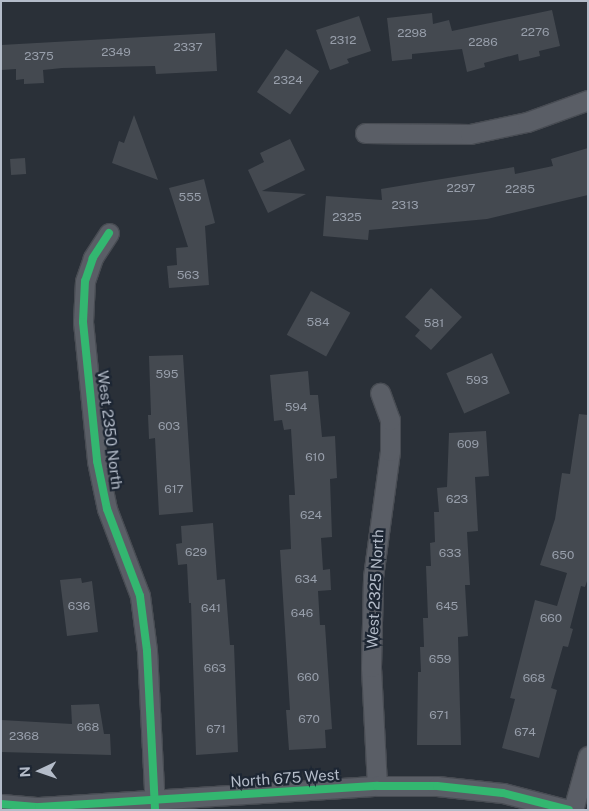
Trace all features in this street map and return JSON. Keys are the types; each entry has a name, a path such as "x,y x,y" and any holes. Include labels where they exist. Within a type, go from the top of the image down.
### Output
{"street":[{"path":"365,133 470,134 527,122 588,100"},
{"name":"West 2350 North","path":"109,233 93,258 84,281 84,322 98,461 107,509 132,570 140,596 147,651 154,805"},
{"name":"West 2325 North","path":"377,786 371,667 373,577 390,451 390,420 380,393"},
{"path":"573,810 588,756"},
{"name":"North 675 West","path":"1,804 39,807 154,805 377,786 437,786 503,793 569,810"}],"building":[{"path":"552,10 560,46 539,51 540,56 519,61 518,54 484,63 485,67 467,72 462,49 412,54 412,59 392,61 387,18 432,13 433,24 449,20 452,31"},
{"path":"359,16 371,51 347,59 349,63 330,70 316,30"},
{"path":"215,33 217,71 156,74 155,66 62,68 43,70 44,83 24,84 24,79 16,80 16,69 1,70 1,45"},
{"path":"286,49 319,71 290,114 257,92"},
{"path":"134,115 158,180 112,163 119,141 124,143"},
{"path":"290,139 305,170 262,191 306,194 268,213 248,170 264,162 260,153"},
{"path":"588,148 588,195 487,219 369,230 368,240 323,236 326,196 382,200 381,189 514,167 515,174 553,166 551,159"},
{"path":"25,158 26,174 11,175 10,159"},
{"path":"204,179 215,223 205,226 209,285 169,288 167,266 177,265 176,248 188,247 169,188"},
{"path":"431,288 462,317 431,350 415,336 420,330 405,317"},
{"path":"311,291 350,313 326,357 287,335"},
{"path":"492,353 510,393 464,414 446,373"},
{"path":"183,355 193,512 159,515 155,438 149,439 148,415 151,415 149,356"},
{"path":"308,371 310,395 318,395 322,437 335,436 337,478 330,479 332,537 321,538 323,570 330,569 331,590 318,591 320,625 325,625 332,729 325,730 326,748 289,750 286,710 290,710 280,550 291,549 289,495 295,495 291,429 284,430 282,420 274,421 270,375"},
{"path":"579,414 588,415 588,578 585,587 581,586 570,628 573,629 568,647 563,646 551,688 557,690 539,758 502,748 515,699 510,698 535,600 557,606 567,573 540,565 555,519 562,473 570,474"},
{"path":"486,431 489,476 475,477 478,531 467,532 470,585 465,585 468,636 458,637 461,745 417,745 418,672 421,672 420,647 424,647 423,618 428,618 426,566 431,566 430,543 435,542 434,512 439,512 437,488 447,487 449,433"},
{"path":"213,523 217,580 225,579 230,645 234,645 238,752 196,755 191,603 189,603 187,564 178,565 176,544 182,543 181,526"},
{"path":"81,578 82,583 92,581 98,632 67,636 60,580"},
{"path":"99,704 104,734 110,734 111,755 1,752 1,720 72,724 71,705"}],"cycle path":[{"path":"109,233 93,258 85,281 83,322 97,461 107,509 140,596 147,651 155,810"},
{"path":"1,804 39,807 377,786 437,786 503,793 569,810"}]}
